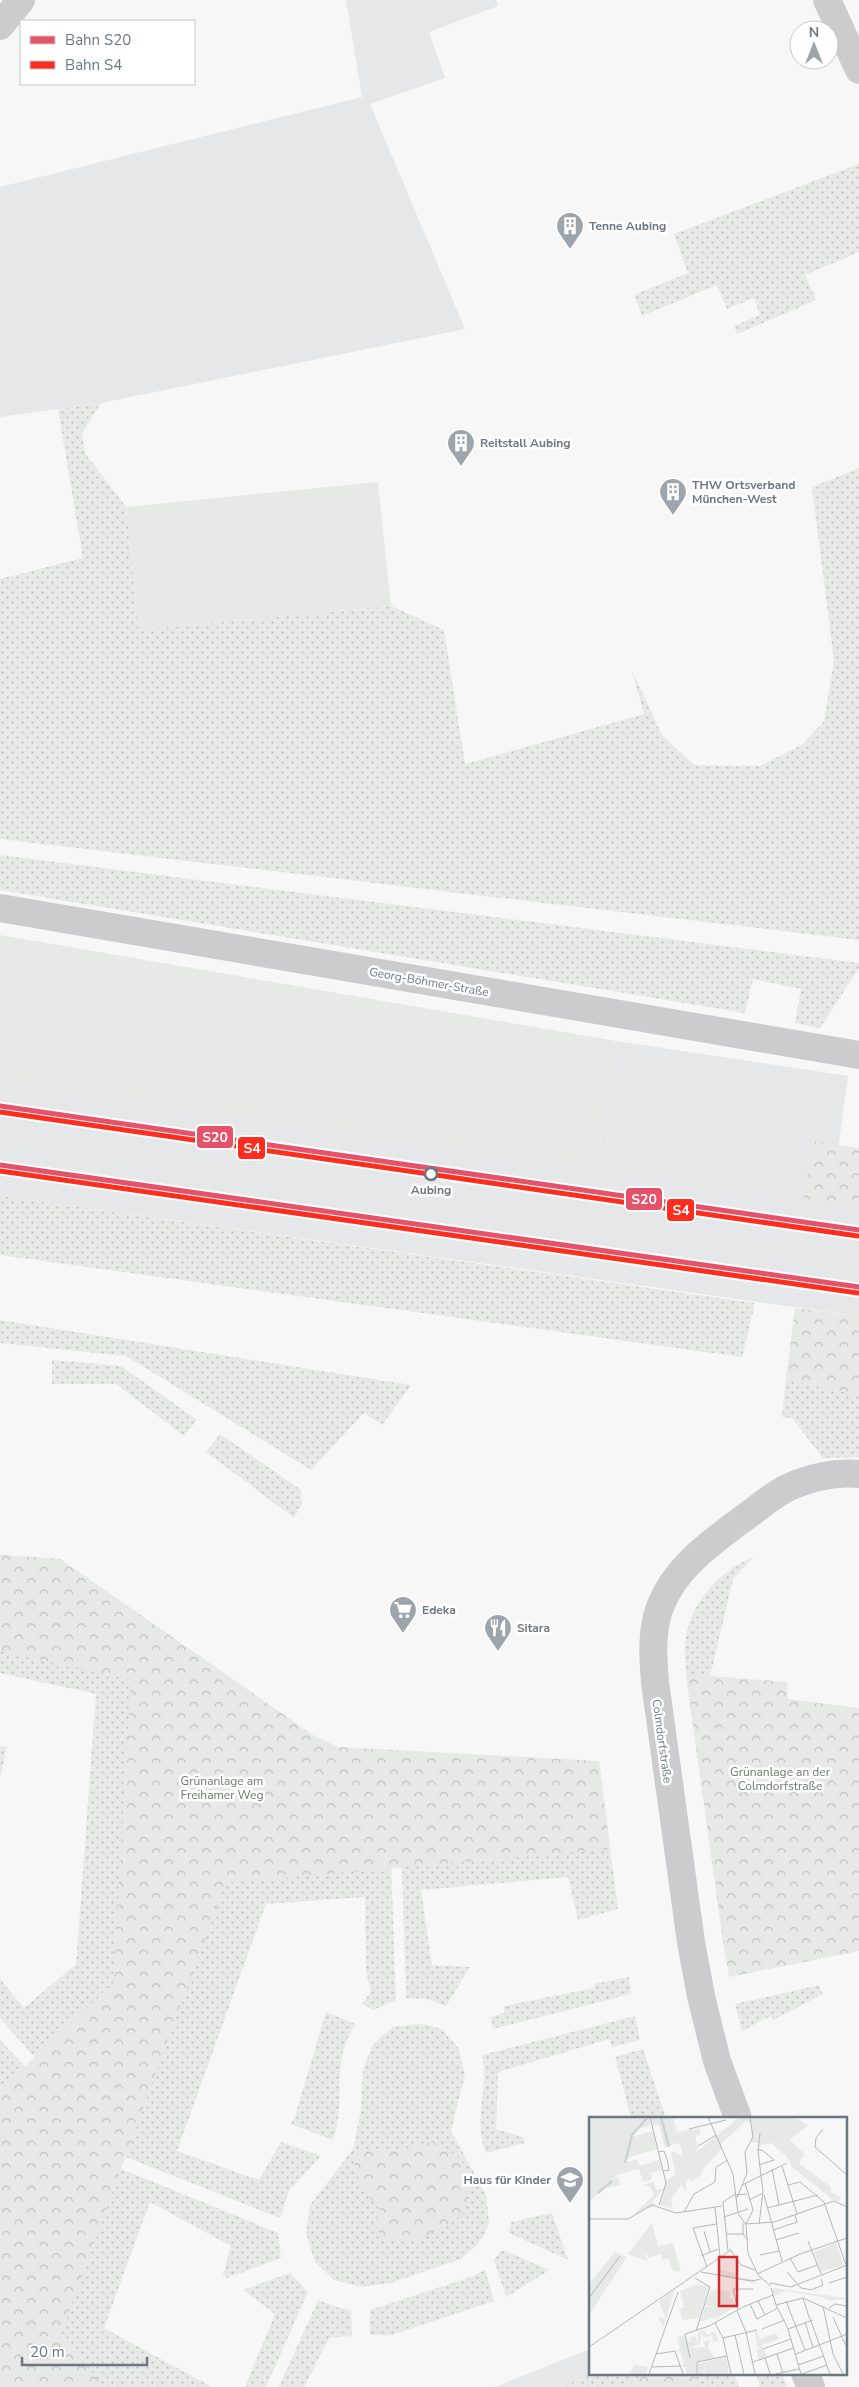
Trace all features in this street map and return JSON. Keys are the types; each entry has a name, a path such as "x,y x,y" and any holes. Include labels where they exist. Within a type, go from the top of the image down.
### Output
{"street":[{"path":"0,26 21,0"},
{"path":"827,0 859,70"},
{"name":"Georg-Böhmer-Straße","path":"0,908 859,1055"},
{"name":"Colmdorfstraße","path":"738,2117 707,2028 691,1942 654,1682 654,1629 660,1608 670,1587 701,1551 720,1536 788,1488 827,1476 859,1474"},
{"path":"805,2374 811,2387"}],"shaded area":[{"path":"346,0 496,0 498,6 429,32 445,78 370,104 465,329 101,403 0,417 0,187 362,97"},
{"path":"616,1041 848,1076 832,1194 859,1198 859,1316 0,1196 0,1081 596,1168"},
{"path":"589,2349 589,2374 697,2374 701,2387 495,2387"}],"green space":[{"path":"859,164 859,252 805,275 816,300 737,334 734,326 760,315 754,298 727,309 717,285 642,316 634,295 688,273 674,234"},
{"path":"101,403 82,433 85,453 126,507 139,630 391,606 444,630 465,764 644,714 632,671 662,735 694,765 760,766 803,744 824,721 834,661 812,487 859,468 859,940 0,839 0,579 83,558 58,409"},
{"path":"378,482 391,606 139,630 126,507"},
{"path":"0,855 859,963 859,968 820,1028 795,1023 801,989 753,979 745,1013 0,890"},
{"path":"0,935 616,1041 596,1168 0,1081"},
{"path":"812,1141 859,1148 859,1206 804,1199"},
{"path":"0,1196 755,1303 742,1357 0,1255"},
{"path":"795,1308 859,1316 859,1395 786,1379"},
{"path":"0,1320 411,1385 382,1425 364,1413 311,1470 126,1356 0,1343"},
{"path":"52,1360 121,1366 197,1420 184,1436 116,1384 52,1384"},
{"path":"786,1379 859,1395 859,1457 823,1458 792,1418 782,1417"},
{"path":"220,1434 301,1490 302,1504 294,1518 206,1452"},
{"path":"0,1555 60,1559 238,1683 158,1952 49,2073 0,2018 0,1979 24,2008 76,1964 96,1694 0,1673"},
{"name":"Grünanlage am Freihamer Weg","path":"0,1555 60,1559 313,1735 338,1747 599,1761 610,1849 225,1883 60,2337 105,2387 0,2387 0,2090 113,1983 131,1679 0,1651"},
{"path":"754,1557 733,1579 710,1677 726,1964 686,1674 685,1650 691,1618 706,1592 728,1571"},
{"name":"Grünanlage an der Colmdorfstraße","path":"686,1674 787,1682 788,1699 859,1708 859,1951 729,1977"},
{"path":"0,1746 7,1747 0,1778"},
{"path":"599,1761 618,1909 578,1920 568,1877 421,1890 432,1965 470,1967 446,2006 427,1999 406,1998 402,1867 407,1857"},
{"path":"194,1808 391,1861 396,2000 373,2010 362,2004 371,1992 366,1971 365,1897 266,1904 177,2151 259,2180 281,2142 321,2156 289,2191 280,2218 118,2154"},
{"path":"629,1977 631,1994 493,2029 491,2017 504,2013 504,2006 594,1988 594,1984"},
{"path":"819,1985 823,1994 773,2020 771,2016 742,2031 735,2004"},
{"path":"326,2012 356,2024 348,2038 340,2067 339,2110 333,2140 291,2124"},
{"path":"635,2016 640,2040 612,2047 609,2039 501,2071 498,2074 496,2129 523,2137 525,2143 486,2153 481,2129 484,2080 482,2055"},
{"path":"421,2024 442,2029 459,2049 465,2075 451,2131 486,2195 489,2221 485,2234 478,2244 461,2259 391,2283 361,2287 334,2280 315,2262 306,2233 310,2205 353,2149 361,2110 363,2069 373,2044 393,2027"},
{"path":"0,2040 41,2083 0,2142"},
{"path":"643,2049 666,2117 631,2117 615,2057"},
{"path":"433,2141 457,2156 467,2172 470,2185 465,2209 460,2216 432,2233 408,2241 387,2240 378,2231 377,2222 380,2209 360,2182 353,2149 384,2151 404,2149"},
{"path":"112,2165 278,2233 281,2258 227,2278 223,2275 231,2246 150,2202 104,2328 212,2387 20,2387"},
{"path":"552,2213 568,2260 509,2233 511,2222"},
{"path":"502,2250 550,2270 506,2297 494,2260"},
{"path":"485,2269 494,2301 392,2335 370,2335 370,2310 474,2276"},
{"path":"290,2273 308,2292 266,2387 245,2387 275,2314 243,2290"},
{"path":"318,2300 339,2308 351,2310 352,2336 329,2338 304,2387 279,2387"},
{"path":"592,2374 734,2374 739,2387 560,2387"},
{"path":"644,2374 692,2374 697,2380 697,2387 625,2387"},
{"path":"756,2374 782,2374 787,2387 760,2387"}],"rail line":[{"name":"S20","path":"0,1106 859,1230"},
{"name":"S4","path":"0,1112 858,1236"},
{"name":"S20","path":"0,1165 859,1287"},
{"name":"S4","path":"0,1171 858,1293"}],"place":[{"name":"Tenne Aubing","path":"570,250"},
{"name":"Reitstall Aubing","path":"461,467"},
{"name":"THW Ortsverband München-West","path":"673,516"},
{"name":"Aubing","path":"431,1174"},
{"name":"Edeka","path":"403,1634"},
{"name":"Sitara","path":"498,1652"},
{"name":"Haus für Kinder","path":"570,2204"}]}
